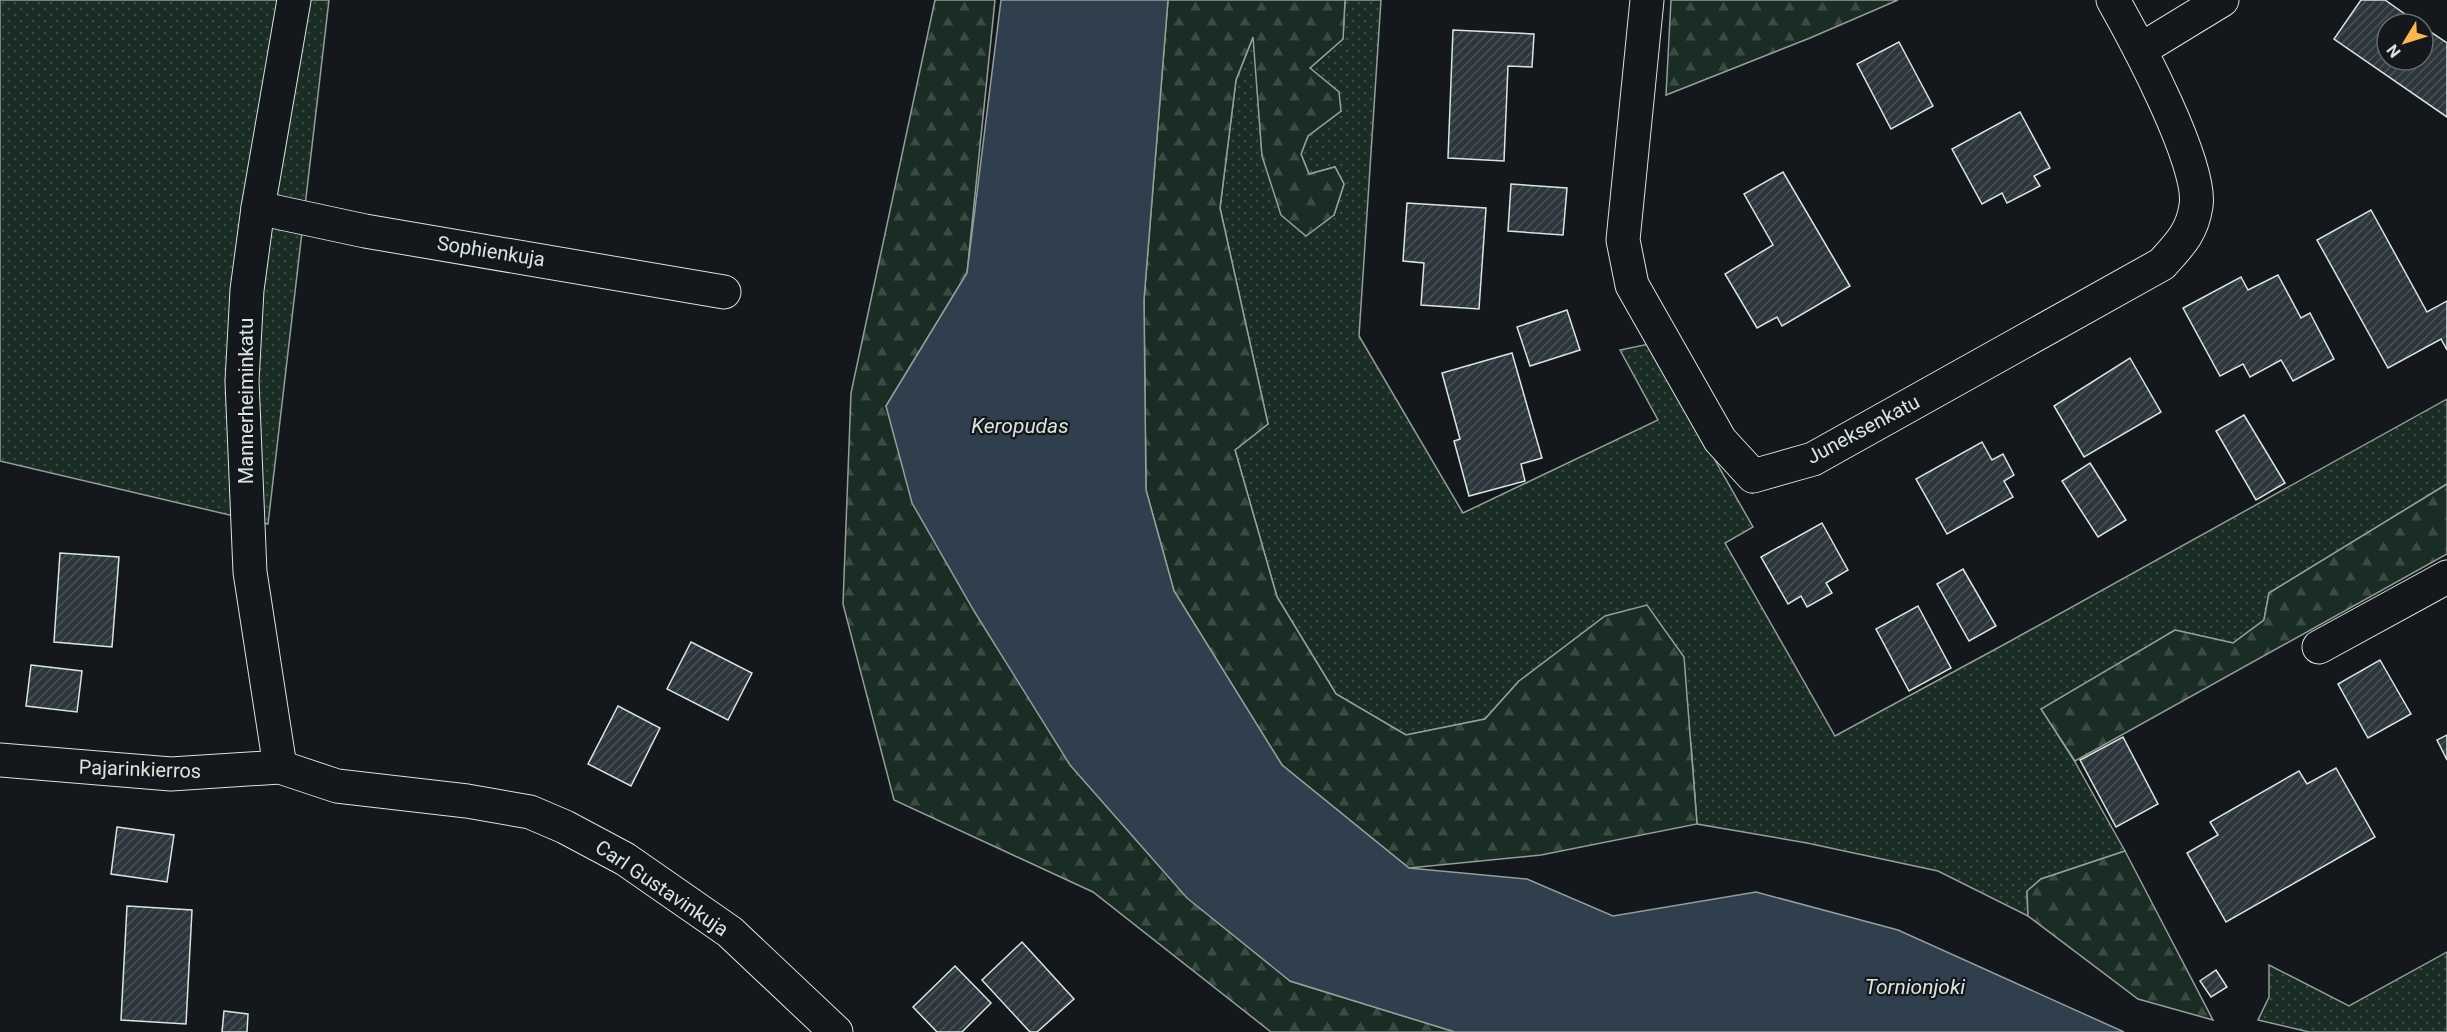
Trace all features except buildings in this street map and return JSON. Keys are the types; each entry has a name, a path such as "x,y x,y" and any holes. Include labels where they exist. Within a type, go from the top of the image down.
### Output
{"street":[{"name":"Mannerheiminkatu","path":"280,767 250,573 242,393 247,290 258,208 294,0"},
{"name":"Juneksenkatu","path":"1647,0 1623,240 1632,285 1720,440 1753,476 1813,459 2162,264 2187,236 2197,205 2192,168 2140,50 2113,0"},
{"path":"2140,50 2222,0"},
{"name":"Sophienkuja","path":"258,208 365,231 724,292"},
{"path":"2319,647 2447,577"},
{"name":"Pajarinkierros","path":"0,760 171,774 280,767"},
{"name":"Carl Gustavinkuja","path":"280,767 337,786 467,801 530,812 565,827 625,859 730,932 837,1032"}],"green space":[{"path":"0,0 329,0 268,524 0,461"},
{"path":"935,0 995,0 967,273 886,406 1290,981 1455,1032 1271,1032 1093,892 894,800 843,604 851,393"},
{"path":"1168,0 1345,0 1343,39 1310,68 1339,92 1341,111 1308,136 1301,154 1309,174 1335,167 1344,184 1334,215 1306,236 1281,215 1262,156 1253,37 1236,80 1220,208 1268,424 1235,450 1277,597 1336,694 1406,735 1485,719 1519,681 1605,616 1647,605 1684,657 1697,824 1541,855 1409,868 1282,765 1174,591 1146,490 1144,300"},
{"path":"1345,0 1381,0 1359,336 1463,513 1658,420 1620,350 1649,344 1753,527 1725,543 1835,736 2447,399 2447,484 2269,593 2264,620 2233,643 2175,630 2042,710 2075,762 2125,851 2041,879 2027,892 2028,916 1938,871 1807,843 1697,824 1691,743 1519,681 1485,719 1406,735 1336,694 1277,597 1235,450 1268,424 1220,208 1236,80 1254,35 1262,156 1334,215 1344,184 1335,167 1309,174 1301,154 1308,136 1341,111 1310,68 1343,39"},
{"path":"1671,0 1898,0 1810,38 1666,95"},
{"path":"2447,484 2447,554 2075,761 2041,709 2175,630 2233,643 2264,620 2269,593"},
{"path":"2125,851 2213,1020 2138,999 2028,916 2027,891 2041,879"},
{"path":"2447,952 2447,1032 2309,1032 2258,1020 2269,997 2269,965 2349,1006"}],"water":[{"name":"Keropudas","path":"1001,0 1168,0 1144,300 1146,490 1174,591 1282,765 1409,868 1527,879 1613,916 1756,892 1898,930 2124,1032 1455,1032 1290,981 1187,898 1070,765 974,611 912,503 886,406 967,273"}],"water label":[{"name":"Tornionjoki","path":"1915,987"}]}
